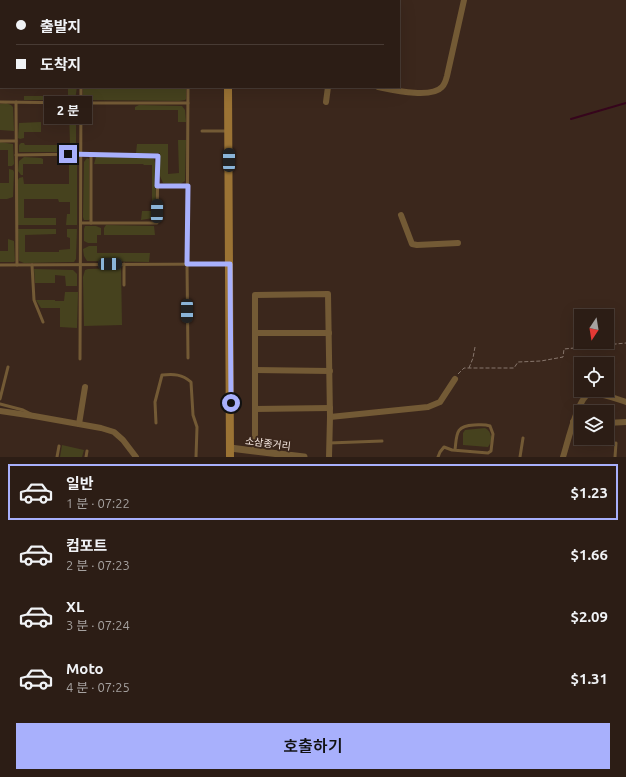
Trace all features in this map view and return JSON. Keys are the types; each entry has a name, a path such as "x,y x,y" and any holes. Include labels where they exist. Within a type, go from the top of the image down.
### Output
{"main road":[{"path":"228,88 230,457"}],"street":[{"path":"383,88 424,93 441,88 447,76 464,0"},
{"path":"326,102 328,88"},
{"path":"401,216 412,244 458,243"},
{"path":"256,451 255,295 328,294 330,371 328,457"},
{"path":"255,333 329,333"},
{"path":"255,370 330,371"},
{"path":"330,417 428,407 440,402 456,379"},
{"path":"79,424 85,387"},
{"path":"563,457 573,422 585,396 589,394 598,394 626,402"},
{"path":"255,409 330,408"},
{"path":"0,411 79,424 114,432 123,440 136,457"},
{"path":"614,422 626,422"},
{"name":"소삼종거리","path":"230,448 304,457"}],"lane":[{"path":"80,359 81,88"},
{"path":"188,88 188,358"},
{"path":"0,102 188,103"},
{"path":"16,102 17,265"},
{"path":"202,131 229,131"},
{"path":"0,141 16,141"},
{"path":"16,155 91,154 158,156 157,223 81,223"},
{"path":"91,154 91,223"},
{"path":"157,186 188,186"},
{"path":"124,264 124,285"},
{"path":"0,265 230,264"},
{"path":"32,265 34,300 43,322"},
{"path":"0,399 8,367"},
{"path":"156,423 154,402 162,375 174,374 184,376 191,382 193,415 197,427 196,457"},
{"path":"0,404 23,410 34,416"},
{"path":"438,457 444,447 455,450 488,453 491,451 493,434 490,426 484,424 465,426 459,429 456,435 455,450"},
{"path":"520,457 523,438"},
{"path":"329,443 382,441"},
{"path":"615,457 616,443"},
{"path":"57,457 59,446"},
{"path":"86,457 87,451"}],"path":[{"path":"456,379 464,368 514,368 518,362 541,361 563,357 564,349 626,343"},
{"path":"469,368 475,347"}],"shaded area":[{"path":"68,88 77,88 75,100 24,100 24,96 68,96"},
{"path":"83,88 186,88 186,99 179,101 86,100 83,97"},
{"path":"6,103 13,107 14,131 0,130 0,104"},
{"path":"70,105 76,109 76,147 69,152 19,152 19,145 21,143 24,143 25,145 70,145 69,109 54,109 54,106"},
{"path":"139,105 182,106 185,110 186,122 178,122 178,110 135,110 135,107"},
{"path":"41,122 41,132 24,132 24,138 18,138 19,123"},
{"path":"178,140 186,140 185,181 180,184 163,183 160,176 160,153 136,153 137,144 168,144 168,174 179,173"},
{"path":"0,142 13,144 14,164 12,166 8,166 8,150 0,150"},
{"path":"24,157 41,158 43,159 43,164 23,164 23,175 21,175 18,171 19,161"},
{"path":"96,157 154,159 156,200 155,214 153,218 141,220 142,211 152,211 152,165 94,164"},
{"path":"71,158 76,160 77,164 77,225 66,225 67,214 70,214 70,202 59,202 58,199 24,199 24,218 56,218 56,225 18,225 19,178 23,177 24,184 69,184 69,159"},
{"path":"87,158 89,159 90,219 84,220 84,162"},
{"path":"9,169 13,170 14,172 13,197 0,199 0,183 9,183"},
{"path":"106,225 154,226 155,235 104,235 104,228"},
{"path":"85,226 96,226 101,228 101,235 97,235 97,243 88,243 84,241"},
{"path":"18,229 56,229 56,234 25,235 25,252 59,252 59,250 70,249 70,238 67,237 67,229 77,229 76,259 74,262 24,263 19,261"},
{"path":"8,239 14,241 15,261 0,262 0,251 8,251"},
{"path":"89,246 97,246 97,253 150,253 149,262 87,261 84,256 83,249"},
{"path":"121,268 122,325 84,326 83,277 85,270"},
{"path":"34,269 73,270 77,274 77,286 66,286 65,276 55,275 55,283 35,283"},
{"path":"65,292 78,292 77,328 60,327 60,308 41,308 36,300 64,301"},
{"path":"485,428 489,431 491,436 491,442 488,447 463,445 463,433 465,430"},
{"path":"62,445 84,450 82,457 60,457"}],"waterway":[{"path":"571,119 626,103"}],"route":[{"path":"68,154 158,156 157,186 188,186 187,264 230,264 231,403"}]}
